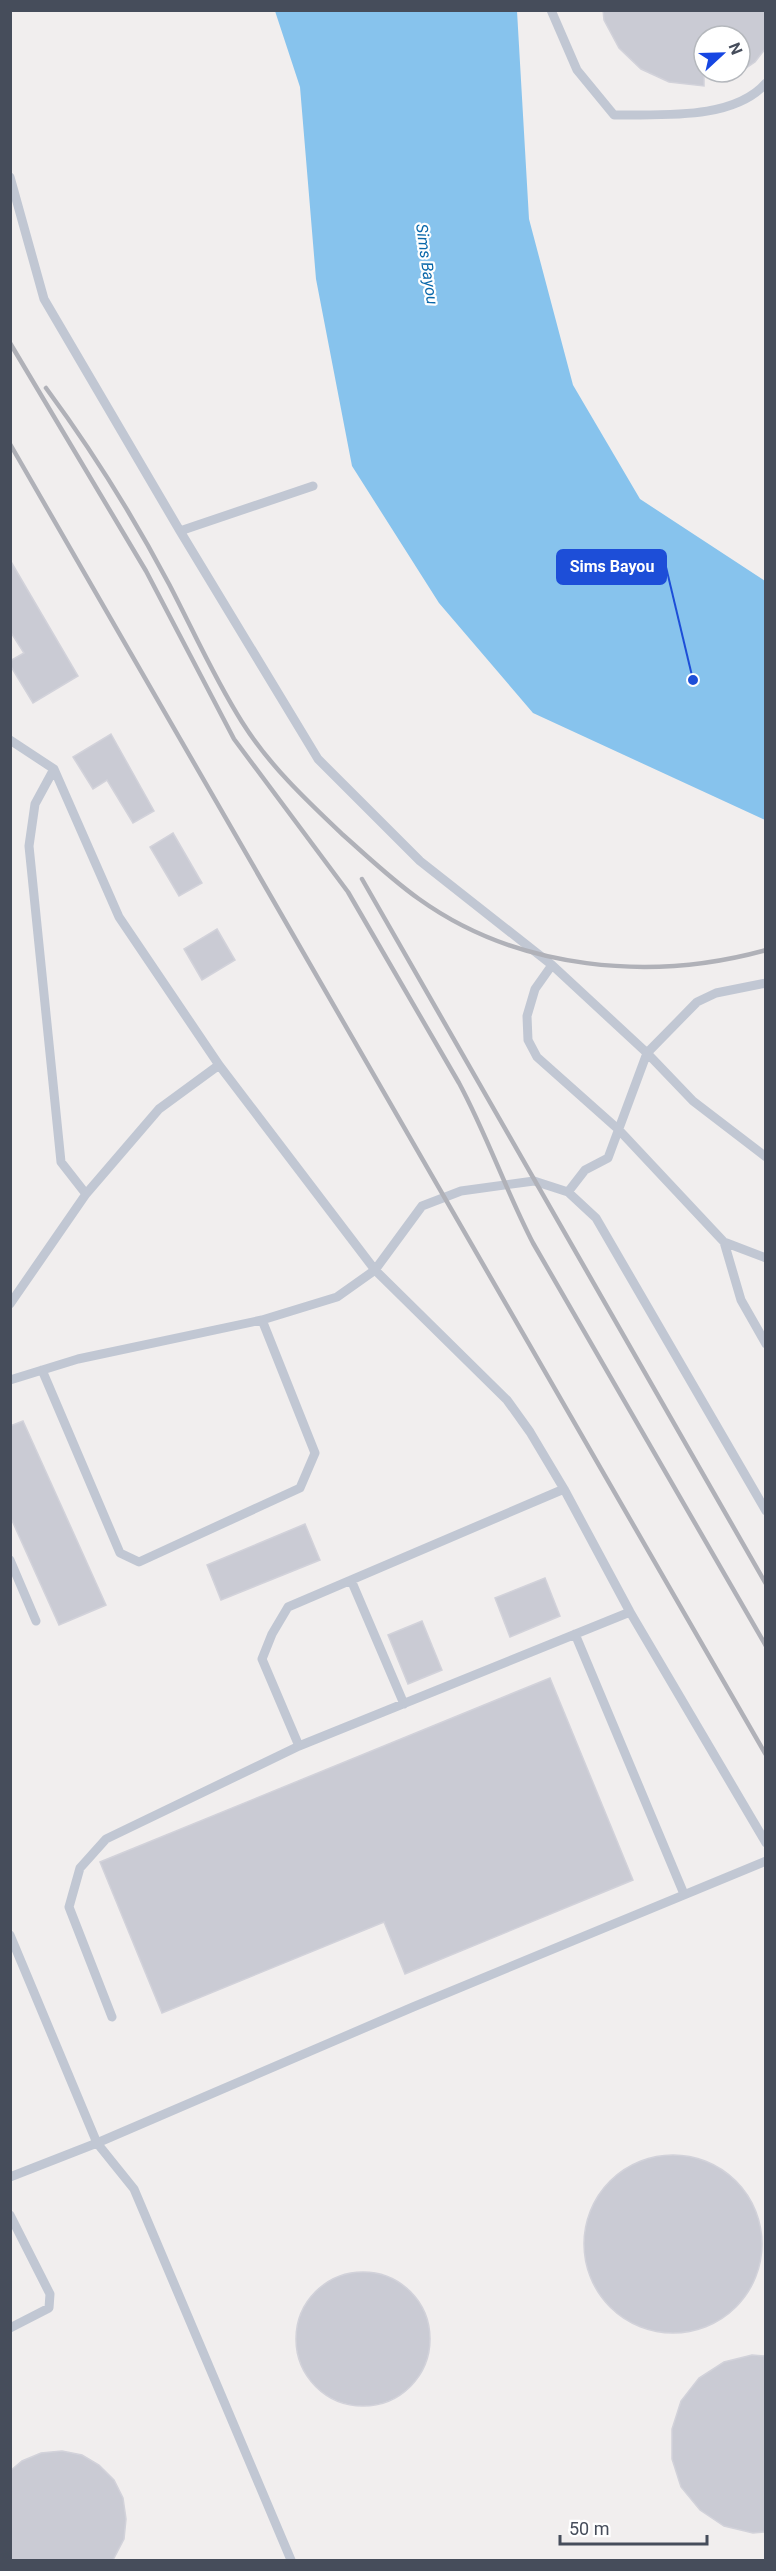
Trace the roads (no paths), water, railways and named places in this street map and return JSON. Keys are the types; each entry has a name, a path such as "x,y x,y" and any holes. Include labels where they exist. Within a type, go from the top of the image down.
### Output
{"lane":[{"path":"551,10 577,70 614,115 687,113 723,108 758,92 765,83"},
{"path":"10,177 44,299 180,531 318,759 420,861 552,965 647,1053 693,1101 765,1157"},
{"path":"180,531 313,486"},
{"path":"10,740 54,769 119,917 219,1065 375,1270 507,1400 530,1432 564,1489 630,1612 765,1843"},
{"path":"54,769 35,804 29,846 61,1162 86,1194"},
{"path":"552,965 535,989 527,1016 528,1040 537,1057 619,1130 724,1242 765,1258"},
{"path":"568,1192 585,1170 608,1158 647,1053 698,1002 716,993 765,983"},
{"path":"10,1304 86,1194 159,1109 219,1065"},
{"path":"10,1380 78,1359 262,1320 337,1298 375,1270 422,1206 461,1191 534,1181 568,1192 596,1218 765,1511"},
{"path":"724,1242 741,1300 765,1344"},
{"path":"42,1370 120,1553 138,1562 300,1488 315,1454 262,1320"},
{"path":"299,1746 262,1659 272,1634 288,1606 564,1489"},
{"path":"10,1560 36,1621"},
{"path":"351,1580 404,1704"},
{"path":"112,2017 69,1907 80,1868 106,1839 299,1746 630,1612"},
{"path":"575,1634 684,1894"},
{"path":"10,2177 97,2143 412,2007 765,1861"},
{"path":"10,1935 97,2143 134,2189 291,2560"},
{"path":"10,2215 50,2294 50,2308 10,2328"}],"water":[{"path":"275,11 517,11 529,219 573,385 640,499 765,581 765,820 533,713 439,603 352,466 316,279 300,87"}],"railway":[{"path":"10,343 146,571 234,739 348,892 459,1083 533,1243 766,1646"},
{"path":"46,388 126,508 169,584 222,688 253,738 288,781 315,808 409,892 458,923 499,941 542,955 586,963 632,967 677,966 722,960 766,950"},
{"path":"10,444 766,1755"},
{"path":"362,879 766,1584"}],"place":[{"name":"Sims Bayou","path":"693,680"}]}
